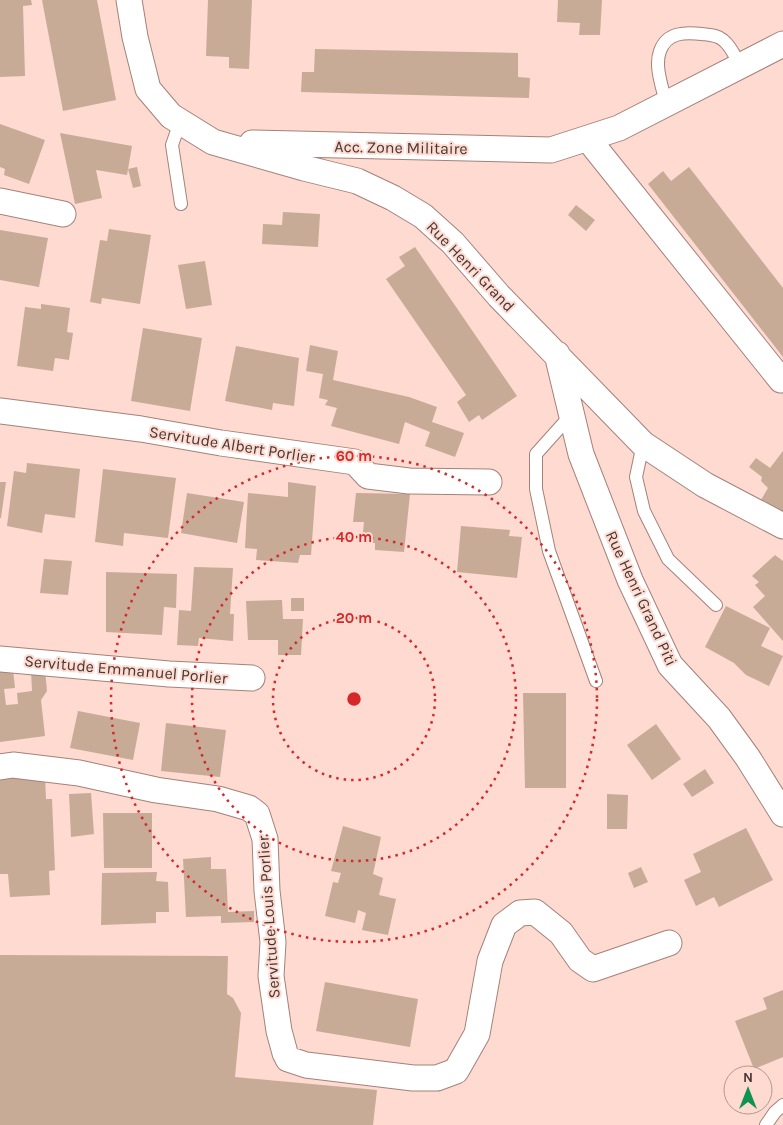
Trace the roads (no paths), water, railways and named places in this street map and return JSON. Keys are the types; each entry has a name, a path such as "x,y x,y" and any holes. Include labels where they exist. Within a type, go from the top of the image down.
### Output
{"street":[{"name":"Rue Henri Grand","path":"129,0 135,37 148,89 170,116 213,142 357,181 394,198 423,216 453,243 499,296 643,444 705,485 783,526"},
{"name":"Acc. Zone Militaire","path":"213,142 551,150 619,128 783,44"},
{"path":"588,139 781,380"},
{"path":"0,201 63,214"},
{"name":"Rue Henri Grand Piti","path":"557,354 581,454 627,571 670,665 719,718 748,758 783,814"},
{"name":"Servitude Albert Porlier","path":"0,411 141,429 221,443 355,462 368,476 408,481 490,482"},
{"name":"Servitude Emmanuel Porlier","path":"0,659 169,674 252,678"},
{"name":"Servitude Louis Porlier","path":"0,766 13,765 79,773 156,790 218,798 249,808 257,814 265,839 267,891 272,942 271,976 279,1031 288,1059 306,1064 413,1078 437,1078 456,1071 477,1034 490,961 504,925 520,913 535,912 561,933 580,960 593,968 669,943"}],"lane":[{"path":"666,104 658,58 662,46 671,37 683,33 715,36 730,48 740,66"},
{"path":"180,122 172,145 181,204"},
{"path":"571,414 536,454 536,489 549,551 596,681"},
{"path":"643,444 636,477 644,511 668,559 716,605"},
{"path":"766,1125 775,1112 783,1105"}]}
